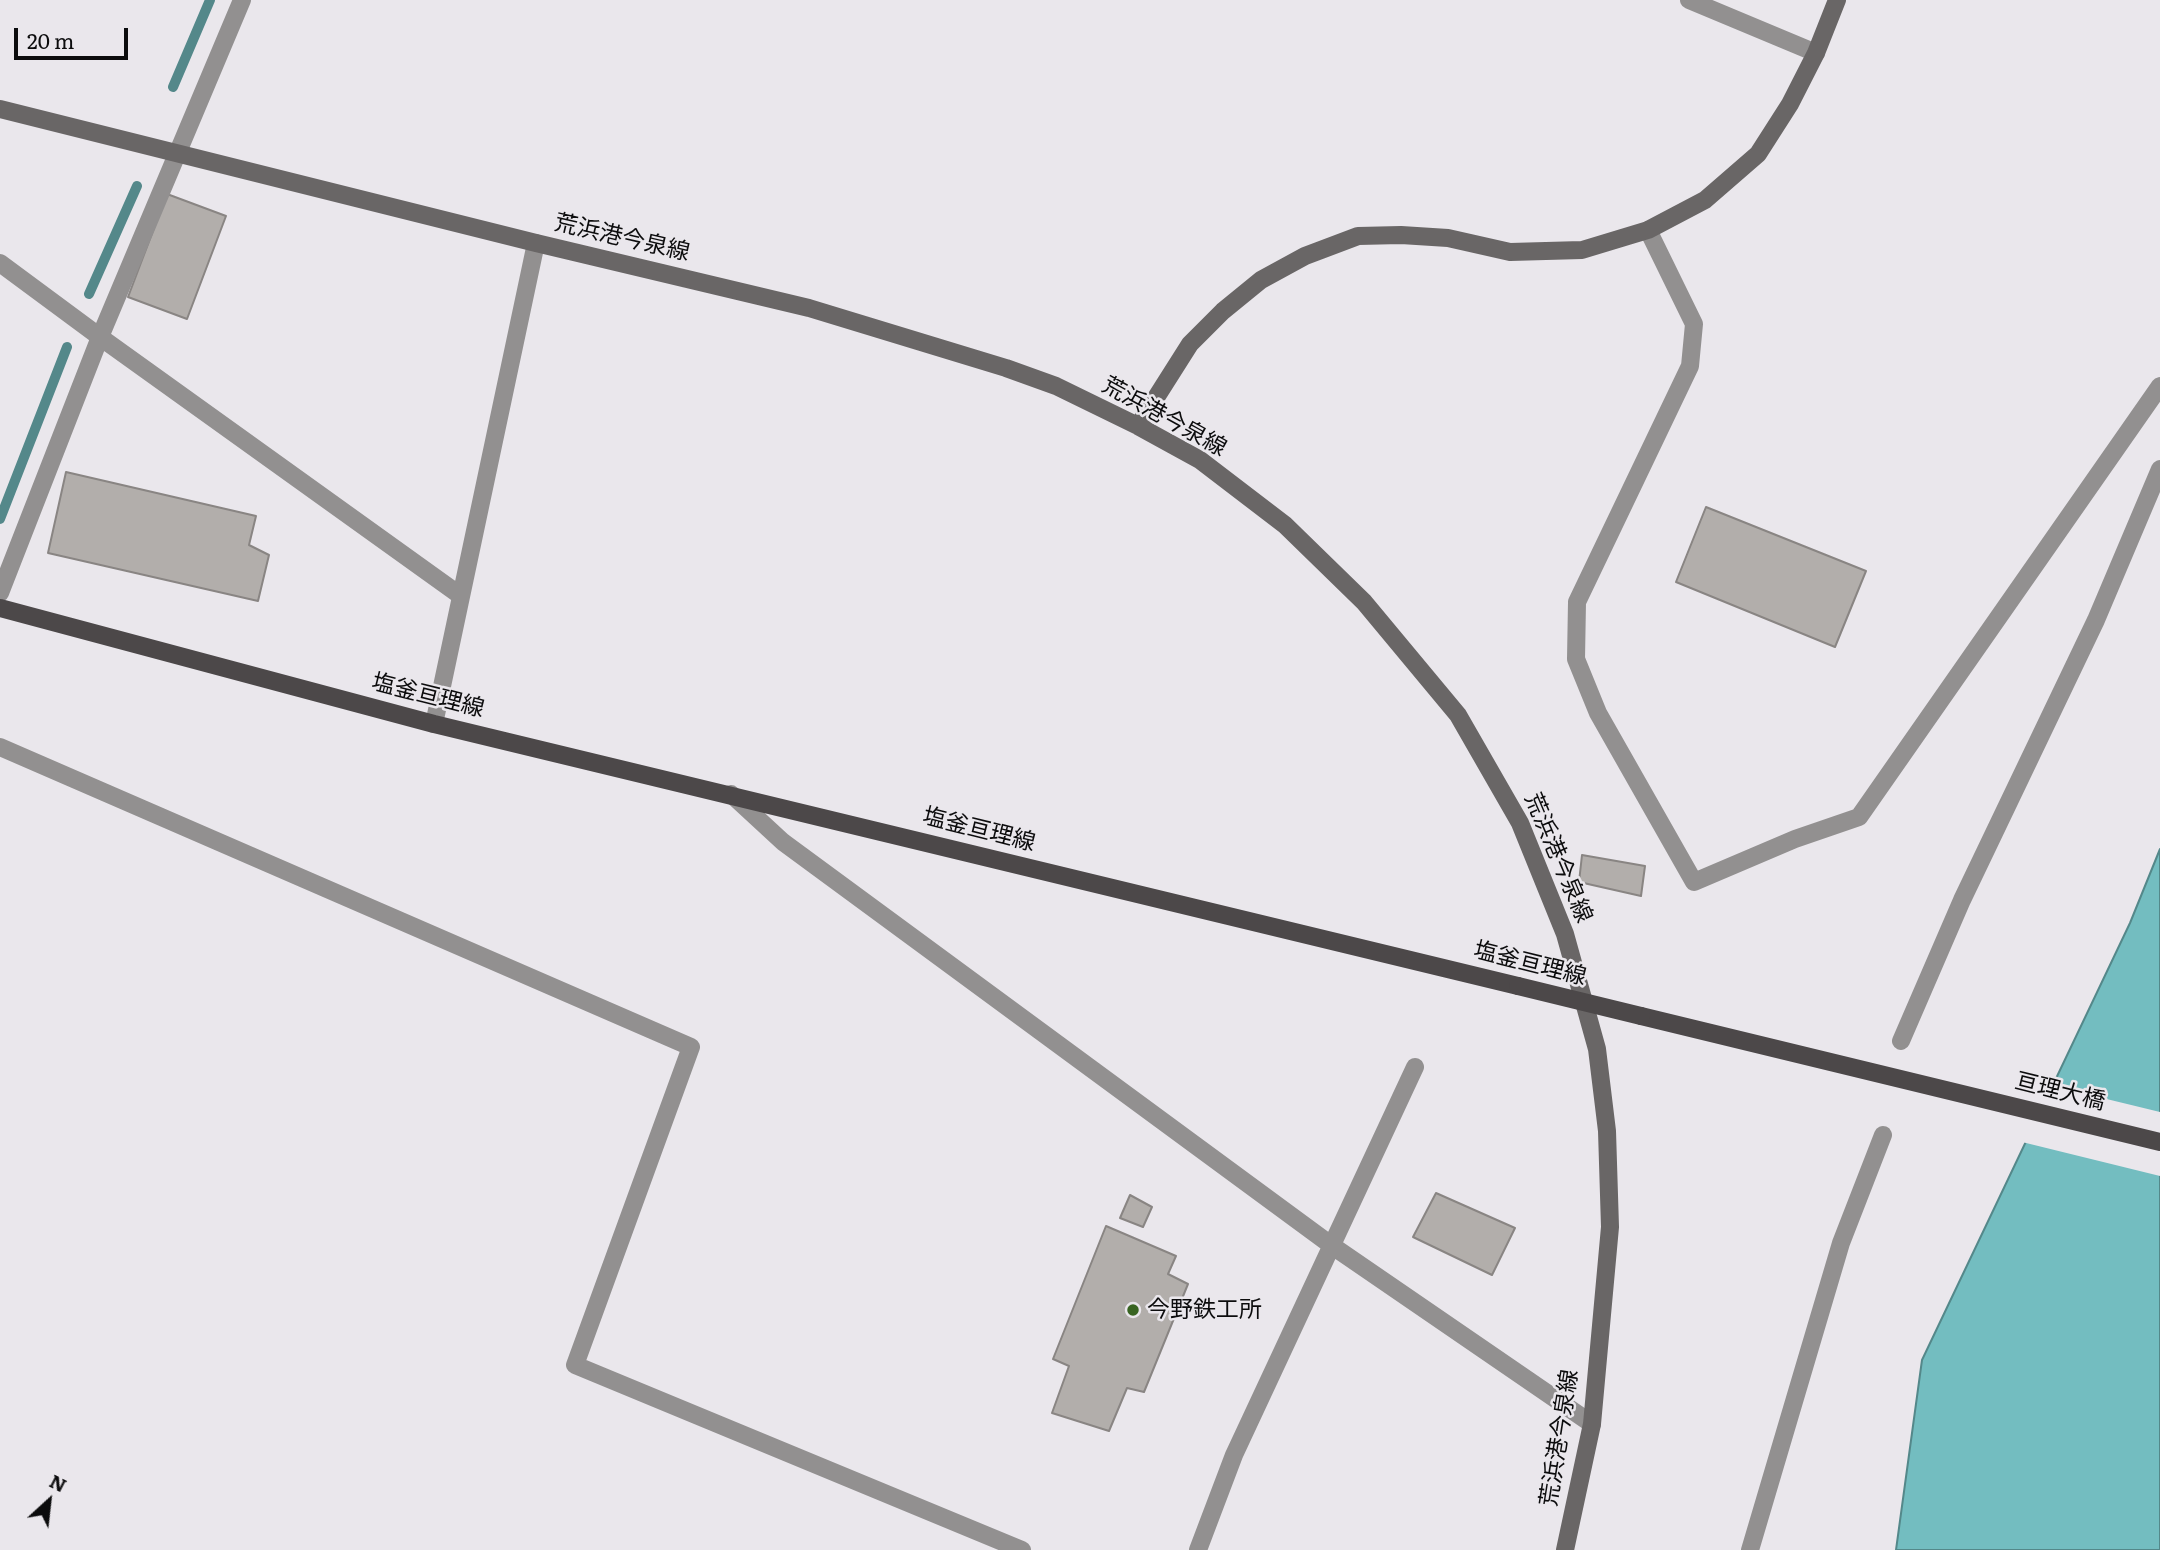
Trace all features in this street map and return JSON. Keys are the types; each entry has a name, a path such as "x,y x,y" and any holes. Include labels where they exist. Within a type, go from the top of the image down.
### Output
{"main road":[{"path":"1138,426 1190,344 1223,311 1261,280 1305,256 1359,236 1401,235 1448,239 1510,252 1582,250 1648,230 1705,200 1758,154 1790,104 1816,53 1838,0"},
{"name":"荒浜港今泉線","path":"0,109 809,308 979,360 1056,386 1138,426 1200,460 1285,525 1364,602 1458,715 1520,822 1565,934 1597,1049 1607,1131 1610,1227 1592,1424 1566,1550"},
{"name":"塩釜亘理線","path":"0,608 434,724 1949,1090"},
{"name":"亘理大橋","path":"1949,1090 2160,1142"}],"street":[{"path":"0,593 100,337 242,0"},
{"path":"1689,0 1816,53"},
{"path":"1648,230 1694,324 1690,366 1577,602 1576,659 1598,713 1693,882 1795,839 1859,817 2160,386"},
{"path":"434,724 536,243"},
{"path":"0,263 461,596"},
{"path":"1901,1041 1962,900 2096,620 2160,469"},
{"path":"0,747 691,1047 575,1365 1022,1550"},
{"path":"731,794 783,842 1332,1245 1592,1424"},
{"path":"1198,1550 1234,1455 1415,1067"},
{"path":"1751,1550 1841,1243 1882,1135"}],"water":[{"path":"2160,849 2160,1550 1896,1550 1922,1360 2130,923"}],"pier":[{"path":"2049,1085 2160,1112 2160,1176 2022,1142"}],"building":[{"path":"167,194 226,216 187,319 128,297"},
{"path":"66,472 256,516 249,545 269,555 258,601 48,553"},
{"path":"1706,507 1866,571 1835,647 1676,582"},
{"path":"1582,855 1645,866 1641,896 1579,882"},
{"path":"1436,1193 1515,1228 1492,1275 1413,1237"},
{"path":"1130,1195 1152,1207 1143,1227 1120,1218"},
{"path":"1106,1226 1176,1256 1168,1274 1188,1284 1144,1392 1127,1388 1109,1431 1052,1413 1069,1366 1053,1359"}],"waterway":[{"path":"173,87 210,0"},
{"path":"89,294 137,186"},
{"path":"0,519 67,347"}],"place":[{"name":"今野鉄工所","path":"1133,1310"}]}
